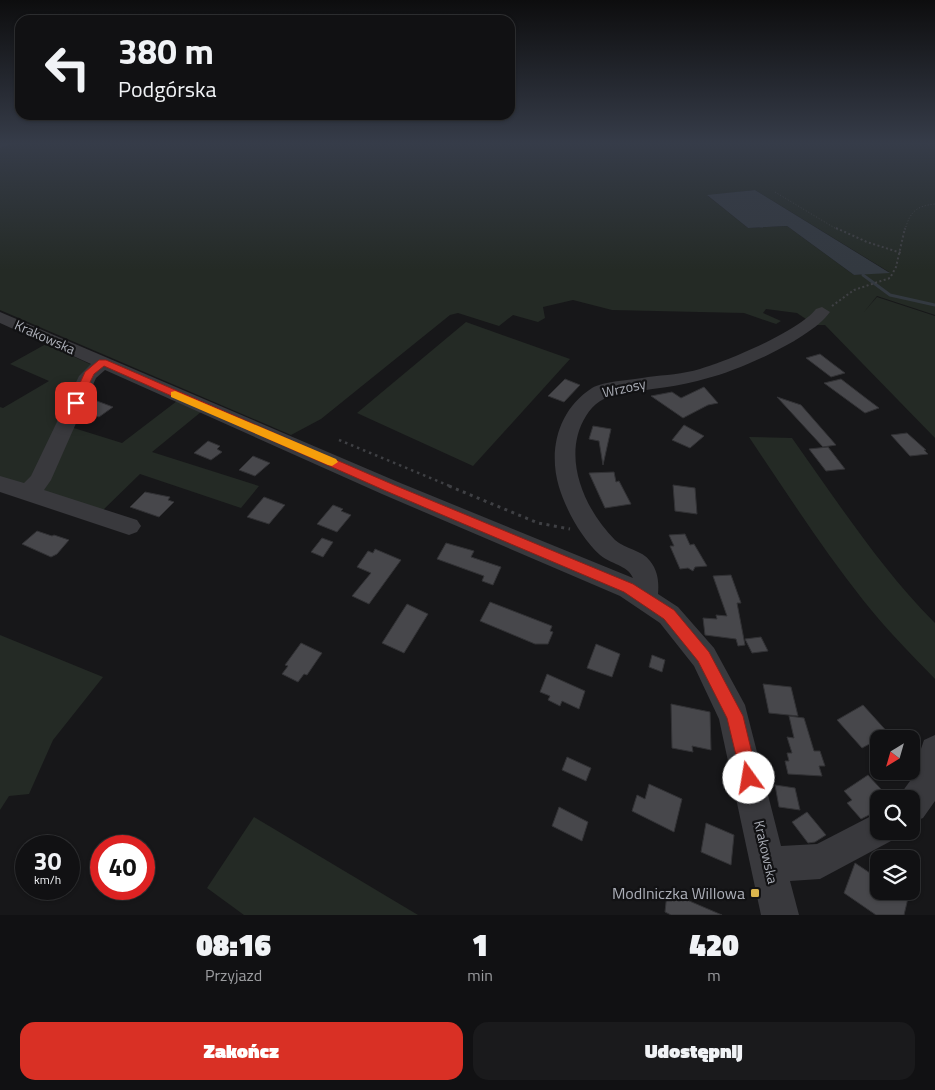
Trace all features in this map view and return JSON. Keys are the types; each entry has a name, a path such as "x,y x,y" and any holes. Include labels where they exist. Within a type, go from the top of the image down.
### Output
{"street":[{"name":"Wrzosy","path":"645,599 645,576 640,568 633,561 601,540 572,494 564,468 570,425 577,410 586,400 600,391 612,387 720,370 784,341 822,312"},
{"name":"Krakowska","path":"0,317 628,588 669,615 685,631 719,684 734,716 780,915"},
{"path":"30,492 40,480 88,376 103,362"},
{"path":"0,484 30,492 70,508 130,526"},
{"path":"588,572 601,540"},
{"path":"920,794 923,790 935,751"},
{"path":"769,863 787,864 820,861 870,834"}],"path":[{"path":"775,192 832,228 872,247 901,253"},
{"path":"822,312 856,290 875,285 892,275 901,253 904,233 914,209 935,204"},
{"path":"339,440 538,523 601,540"}],"shaded area":[{"path":"0,185 935,185 935,315 877,296 864,312 877,297 935,316 935,438 825,325 815,325 797,313 766,309 763,313 781,321 776,324 744,313 612,310 573,300 543,307 545,318 538,322 513,315 499,326 458,313 450,315 321,419 291,435 0,310","holes":["755,190 889,272 854,275 787,226 748,228 708,196"]},
{"path":"755,190 890,273 854,275 787,226 748,228 707,195"},
{"path":"466,322 570,359 473,466 357,413"},
{"path":"46,344 92,365 61,424 122,443 177,401 201,412 152,452 259,486 241,508 140,474 101,512 0,479 0,407 3,408 49,381 10,364"},
{"path":"749,437 792,438 877,557 935,623 935,679 863,600 804,520"},
{"path":"0,635 103,677 53,740 29,794 9,796 0,810"},
{"path":"254,817 418,915 244,915 207,888"}],"building":[{"path":"820,354 845,373 831,377 806,358"},
{"path":"565,379 580,385 564,402 548,396"},
{"path":"841,379 879,408 865,413 824,383"},
{"path":"704,387 718,403 708,405 683,418 651,396 672,392 681,398"},
{"path":"777,397 801,405 836,445 823,447"},
{"path":"97,401 113,407 99,417 83,412"},
{"path":"684,425 704,436 690,448 672,440"},
{"path":"593,426 611,429 603,465 599,441 589,439"},
{"path":"907,433 928,454 910,456 891,435"},
{"path":"208,441 220,446 217,449 222,452 211,460 194,453"},
{"path":"828,447 845,469 826,471 809,449"},
{"path":"253,456 270,463 255,476 239,470"},
{"path":"614,472 616,482 619,481 631,504 605,508 589,473"},
{"path":"673,485 695,488 697,514 675,511"},
{"path":"145,492 170,497 168,500 174,502 159,517 130,507"},
{"path":"264,497 285,505 269,524 247,517"},
{"path":"333,505 351,515 337,532 317,524"},
{"path":"37,531 69,540 57,554 51,557 22,544"},
{"path":"685,534 690,545 694,544 707,566 695,567 693,571 688,568 680,569 670,546 674,546 669,535"},
{"path":"322,538 333,542 323,557 311,552"},
{"path":"446,543 474,551 471,557 501,567 493,585 482,581 484,576 437,559"},
{"path":"375,549 401,560 369,604 352,596 371,573 357,567 368,551 373,553"},
{"path":"731,575 741,603 737,603 745,645 738,646 736,639 705,635 703,618 717,619 716,615 727,616 713,576"},
{"path":"490,602 552,626 550,631 553,632 548,644 535,644 480,621"},
{"path":"407,604 428,614 404,653 382,643"},
{"path":"761,637 768,651 752,653 745,639"},
{"path":"301,643 322,653 307,675 304,674 298,682 282,674 288,666 285,665"},
{"path":"596,644 620,654 612,677 587,668"},
{"path":"652,655 665,660 662,672 649,667"},
{"path":"547,674 585,691 579,709 562,701 560,706 548,700 550,696 540,692"},
{"path":"763,684 791,687 798,716 769,713"},
{"path":"671,704 710,712 711,750 692,746 693,752 672,748"},
{"path":"863,705 886,730 870,730 870,744 862,748 837,720"},
{"path":"789,716 804,718 814,751 820,751 825,766 819,766 822,776 788,774 785,761 789,761 787,753 792,753 787,737 794,738"},
{"path":"567,757 591,768 586,781 562,770"},
{"path":"868,775 870,780 873,780 882,790 870,790 870,814 861,819 847,803 852,800 844,791"},
{"path":"649,784 682,799 674,832 632,811 637,795 645,799"},
{"path":"775,785 795,788 800,810 779,807"},
{"path":"559,807 588,822 582,841 552,826"},
{"path":"807,812 826,835 815,842 808,843 792,822"},
{"path":"706,823 734,835 731,865 701,852"},
{"path":"855,863 870,873 870,900 908,900 904,915 876,915 844,893"},
{"path":"667,893 722,915 671,915 665,912"}],"waterway":[{"path":"863,275 890,295 935,305"}],"slow traffic":[{"path":"175,394 332,462"}],"place":[{"name":"Modlniczka Willowa","path":"755,893"}],"route":[{"path":"76,403 90,372 103,362 390,488 628,588 669,615 685,631 704,656 734,716 749,778"}]}
